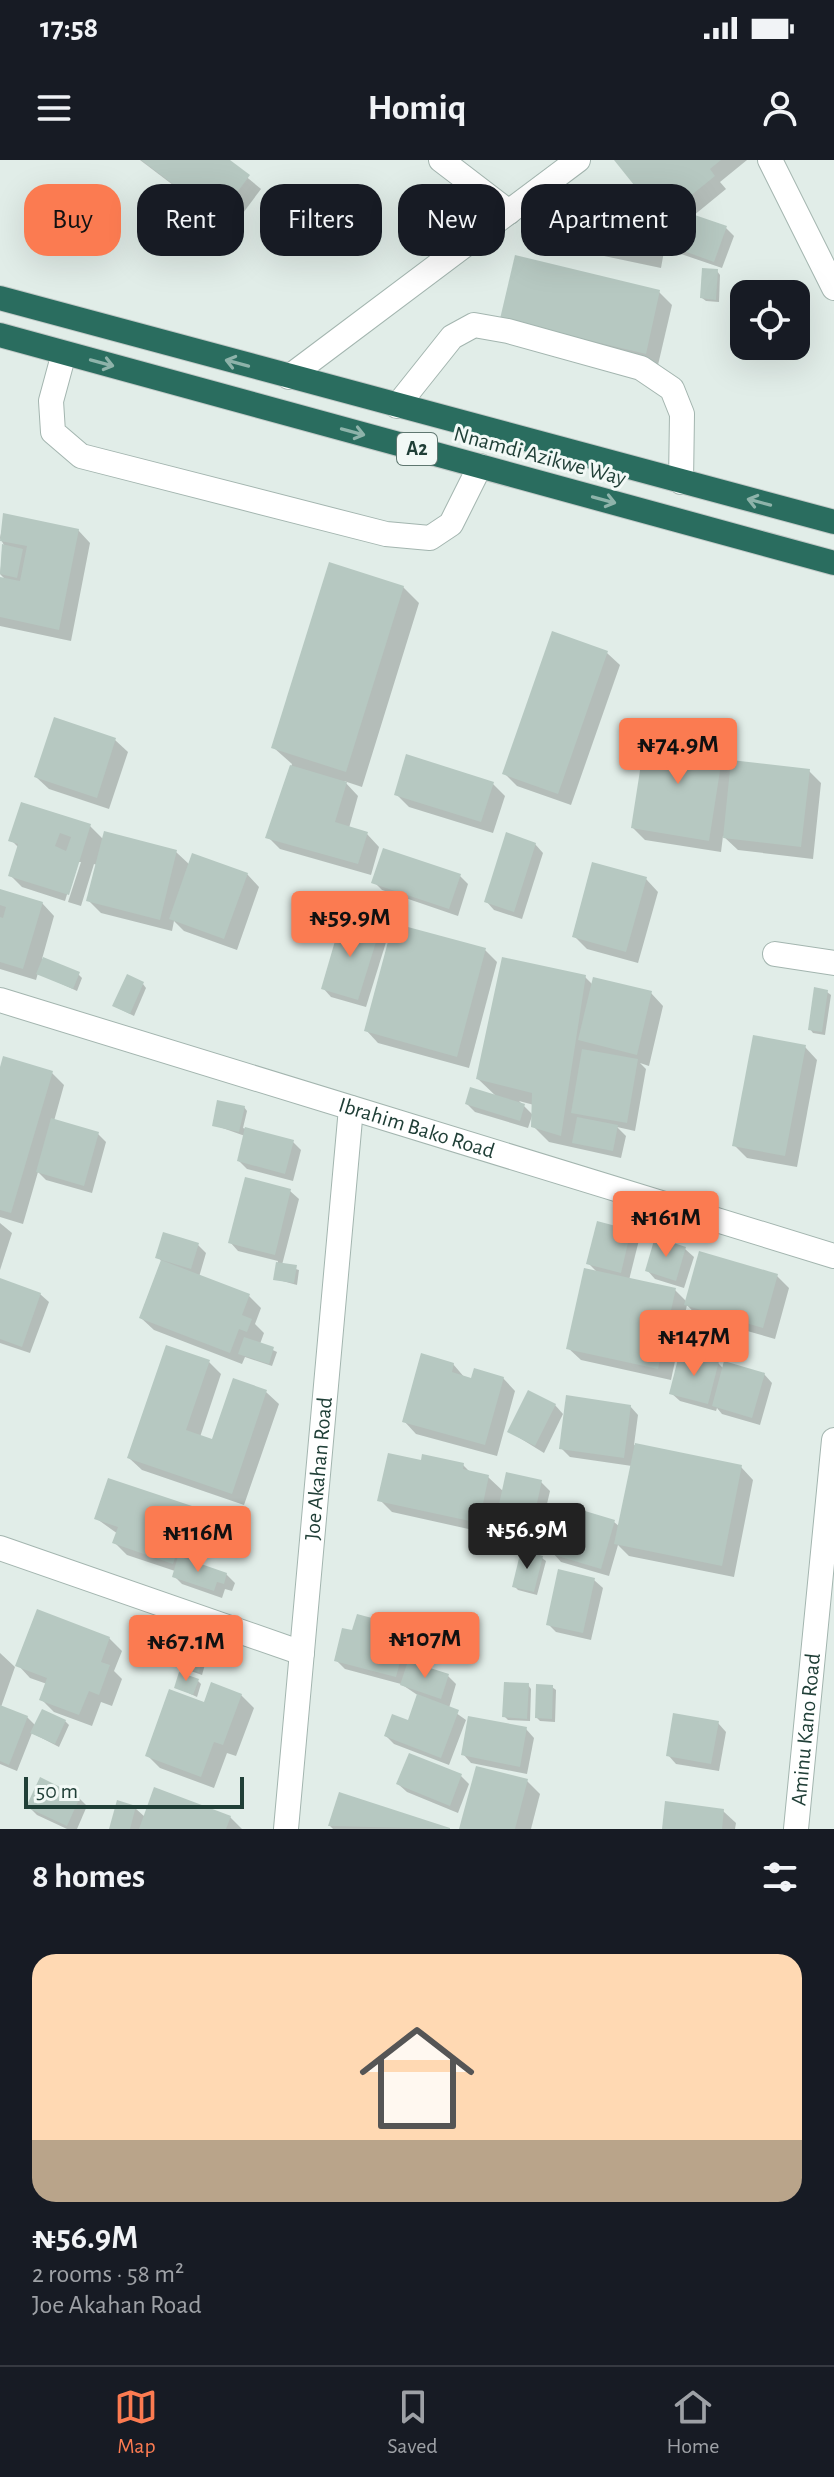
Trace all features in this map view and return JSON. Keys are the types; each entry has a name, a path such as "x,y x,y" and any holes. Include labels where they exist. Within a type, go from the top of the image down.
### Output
{"highway":[{"name":"Nnamdi Azikwe Way","path":"0,298 834,522"},
{"path":"64,353 74,318"},
{"name":"Nnamdi Azikwe Way","path":"0,335 834,563"}],"street":[{"path":"441,160 509,212"},
{"path":"289,377 578,160"},
{"path":"770,160 834,288"},
{"path":"397,406 452,337 474,325 508,331 641,368 672,389 682,414 681,482"},
{"path":"64,353 51,401 53,432 81,456 386,534 430,538 451,524 480,466"},
{"path":"775,954 834,963"},
{"name":"Ibrahim Bako Road","path":"0,1000 834,1256"},
{"name":"Joe Akahan Road","path":"286,1829 351,1108"},
{"name":"Aminu Kano Road","path":"796,1829 831,1505 834,1440"},
{"path":"0,1548 302,1653"}],"building":[{"path":"141,160 230,160 250,175 243,184 173,184"},
{"path":"614,160 721,160 710,169 715,176 696,191 696,184 633,184"},
{"path":"696,215 727,226 714,262 696,255"},
{"path":"515,255 660,290 646,354 500,319"},
{"path":"702,268 718,269 716,300 700,298"},
{"path":"3,513 79,529 59,630 0,617 0,577 20,581 27,546 0,541"},
{"path":"2,544 23,549 17,578 0,574"},
{"path":"329,562 404,586 346,772 271,748"},
{"path":"552,631 608,651 558,794 502,774"},
{"path":"54,717 116,738 97,798 34,777"},
{"path":"646,732 724,745 709,841 631,828"},
{"path":"406,754 494,782 481,822 394,795"},
{"path":"731,760 810,769 801,847 723,838"},
{"path":"290,765 347,782 335,822 368,832 358,864 265,838"},
{"path":"21,802 91,824 69,895 8,876 18,844 8,841","holes":["60,833 71,837 66,851 55,846"]},
{"path":"104,831 177,850 160,920 86,901"},
{"path":"506,832 536,843 514,912 484,902"},
{"path":"383,848 461,874 449,909 371,883"},
{"path":"192,853 248,873 224,939 169,919"},
{"path":"592,862 647,877 626,952 572,937"},
{"path":"0,889 43,902 23,969 0,962 0,917 3,918 6,907 0,905"},
{"path":"342,917 380,929 358,1000 321,989"},
{"path":"393,923 486,948 457,1057 364,1031"},
{"path":"43,957 80,972 73,989 36,974"},
{"path":"502,957 586,975 561,1136 531,1127 532,1093 476,1079"},
{"path":"127,974 144,982 130,1014 112,1006"},
{"path":"593,977 652,991 637,1055 578,1040"},
{"path":"814,987 828,990 822,1032 808,1030"},
{"path":"753,1035 806,1045 785,1156 732,1146"},
{"path":"582,1049 638,1059 627,1123 571,1113"},
{"path":"3,1056 53,1071 11,1213 0,1210 0,1067"},
{"path":"470,1087 525,1104 520,1121 465,1104"},
{"path":"217,1100 245,1106 239,1132 212,1126"},
{"path":"577,1117 618,1125 613,1151 572,1143"},
{"path":"51,1118 99,1132 84,1186 36,1172"},
{"path":"245,1127 294,1140 285,1174 237,1161"},
{"path":"245,1177 291,1189 275,1255 228,1243"},
{"path":"597,1221 631,1230 621,1273 586,1264"},
{"path":"163,1232 199,1243 191,1269 155,1258"},
{"path":"655,1237 686,1247 676,1281 645,1271"},
{"path":"699,1251 778,1274 763,1328 684,1305"},
{"path":"161,1260 250,1294 242,1315 252,1319 247,1332 239,1329 230,1353 139,1318"},
{"path":"276,1262 297,1265 294,1283 273,1280"},
{"path":"584,1268 676,1288 658,1369 566,1349"},
{"path":"0,1278 41,1293 22,1347 0,1339"},
{"path":"244,1337 274,1347 269,1364 238,1354"},
{"path":"166,1345 210,1360 186,1430 212,1439 233,1378 267,1390 232,1494 127,1458"},
{"path":"680,1351 719,1361 708,1404 669,1394"},
{"path":"421,1353 454,1363 452,1372 471,1378 474,1368 504,1377 485,1445 402,1422"},
{"path":"724,1361 765,1373 752,1418 712,1406"},
{"path":"528,1390 556,1404 535,1446 507,1432"},
{"path":"566,1395 631,1405 624,1458 559,1449"},
{"path":"635,1443 742,1465 722,1566 614,1544"},
{"path":"388,1453 421,1460 422,1454 464,1463 463,1469 489,1475 479,1523 377,1501"},
{"path":"506,1472 542,1480 531,1531 495,1523"},
{"path":"108,1478 192,1506 173,1564 112,1543 118,1527 94,1519"},
{"path":"565,1505 615,1520 601,1569 551,1554"},
{"path":"521,1550 543,1556 534,1592 512,1587"},
{"path":"178,1556 227,1573 224,1584 217,1582 214,1591 172,1577"},
{"path":"558,1569 595,1578 583,1633 546,1625"},
{"path":"37,1609 110,1637 101,1662 110,1665 99,1695 89,1691 79,1715 39,1700 47,1678 15,1666"},
{"path":"357,1614 409,1628 396,1677 334,1661 342,1628 352,1630"},
{"path":"173,1648 203,1656 199,1672 169,1664"},
{"path":"408,1661 449,1674 441,1699 400,1685"},
{"path":"179,1672 199,1679 193,1695 174,1688"},
{"path":"211,1682 242,1694 223,1745 214,1742 201,1777 145,1756 169,1689 204,1702"},
{"path":"504,1682 529,1683 527,1719 502,1717"},
{"path":"536,1684 553,1685 552,1719 535,1718"},
{"path":"417,1694 459,1710 441,1758 384,1736 392,1714 408,1720"},
{"path":"0,1705 28,1716 9,1765 0,1761"},
{"path":"42,1709 66,1720 55,1744 30,1733"},
{"path":"673,1713 719,1721 711,1764 666,1756"},
{"path":"468,1716 527,1727 520,1767 461,1755"},
{"path":"409,1753 462,1774 450,1806 396,1784"},
{"path":"476,1766 528,1779 515,1829 459,1829"},
{"path":"40,1777 80,1797 67,1826 26,1807"},
{"path":"154,1787 231,1816 226,1829 139,1829"},
{"path":"339,1792 450,1828 450,1829 328,1826"},
{"path":"117,1800 136,1806 130,1829 109,1829"},
{"path":"665,1801 724,1809 722,1829 662,1829"}]}
